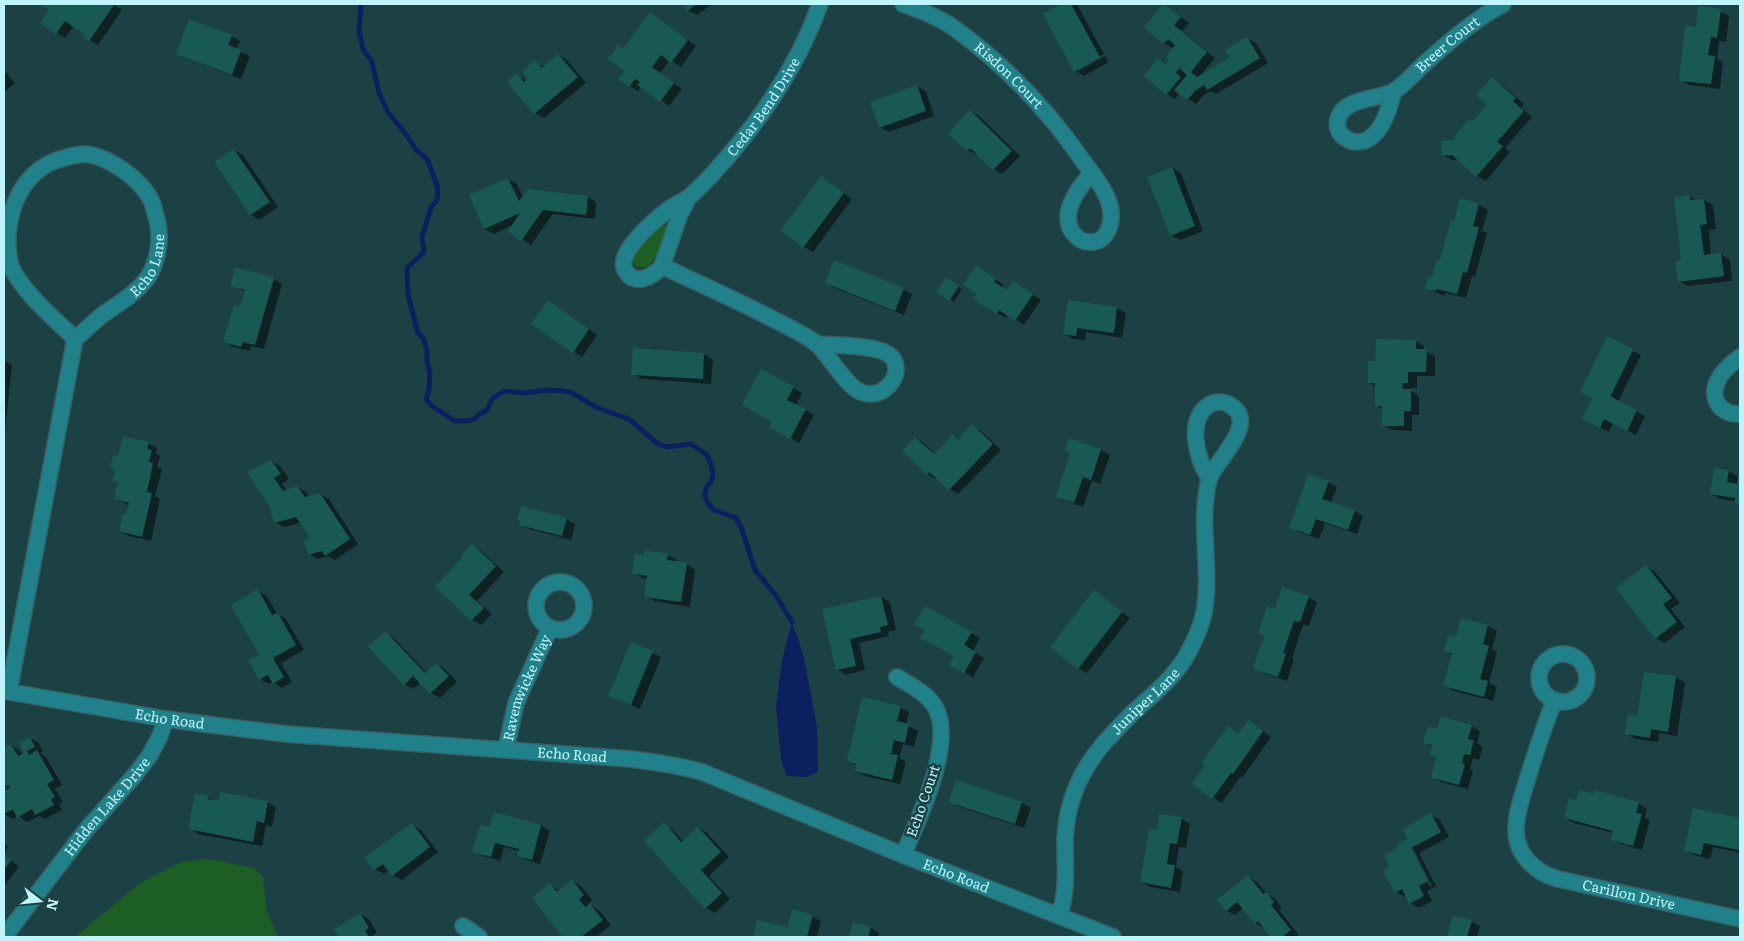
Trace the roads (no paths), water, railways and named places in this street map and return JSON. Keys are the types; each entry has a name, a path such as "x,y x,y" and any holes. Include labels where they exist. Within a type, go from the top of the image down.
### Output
{"street":[{"name":"Cedar Bend Drive","path":"688,197 662,266 650,278 638,280 627,274 623,268 623,261 631,245 670,208 688,197 720,165 774,96 798,55 820,4"},
{"name":"Risdon Court","path":"903,4 953,27 984,52 1027,91 1050,117 1092,174"},
{"name":"Breer Court","path":"1394,91 1459,33 1503,4"},
{"name":"Echo Lane","path":"86,154 125,171 140,184 152,201 158,224 159,241 156,260 146,281 75,339 18,279 7,254 4,238 8,210 17,193 28,179 40,168 57,160 86,154"},
{"path":"662,266 737,301 816,344 848,382 859,391 876,394 884,391 890,386 895,376 895,366 888,354 880,351 816,344"},
{"path":"6,691 75,339"},
{"path":"1740,357 1718,378 1715,396 1718,406 1725,411 1740,414"},
{"name":"Juniper Lane","path":"1059,916 1066,889 1066,821 1079,779 1104,743 1173,675 1186,656 1200,628 1206,594 1204,514 1209,478"},
{"name":"Ravenwicke Way","path":"506,749 516,702 550,628"},
{"name":"Echo Court","path":"897,677 928,697 935,706 940,718 942,732 930,790 903,855"},
{"name":"Echo Road","path":"6,691 166,719 286,734 631,759 686,767 1113,937"},
{"name":"Carillon Drive","path":"1554,700 1541,731 1517,820 1517,839 1524,856 1535,869 1550,877 1740,919"},
{"name":"Hidden Lake Drive","path":"4,936 86,830 150,755 166,719"},
{"path":"463,926 479,937"}],"waterway":[{"path":"361,4 359,30 363,49 372,62 379,93 388,112 416,150 427,159 438,188 437,200 431,207 422,237 424,252 407,268 408,295 418,333 424,339 427,351 430,373 429,390 426,399 432,406 455,421 468,421 487,410 492,399 504,391 524,393 547,390 570,392 598,408 629,419 658,444 667,447 691,444 707,455 711,464 713,475 705,493 708,503 714,510 736,518 741,527 755,570 777,597 792,622"}]}
